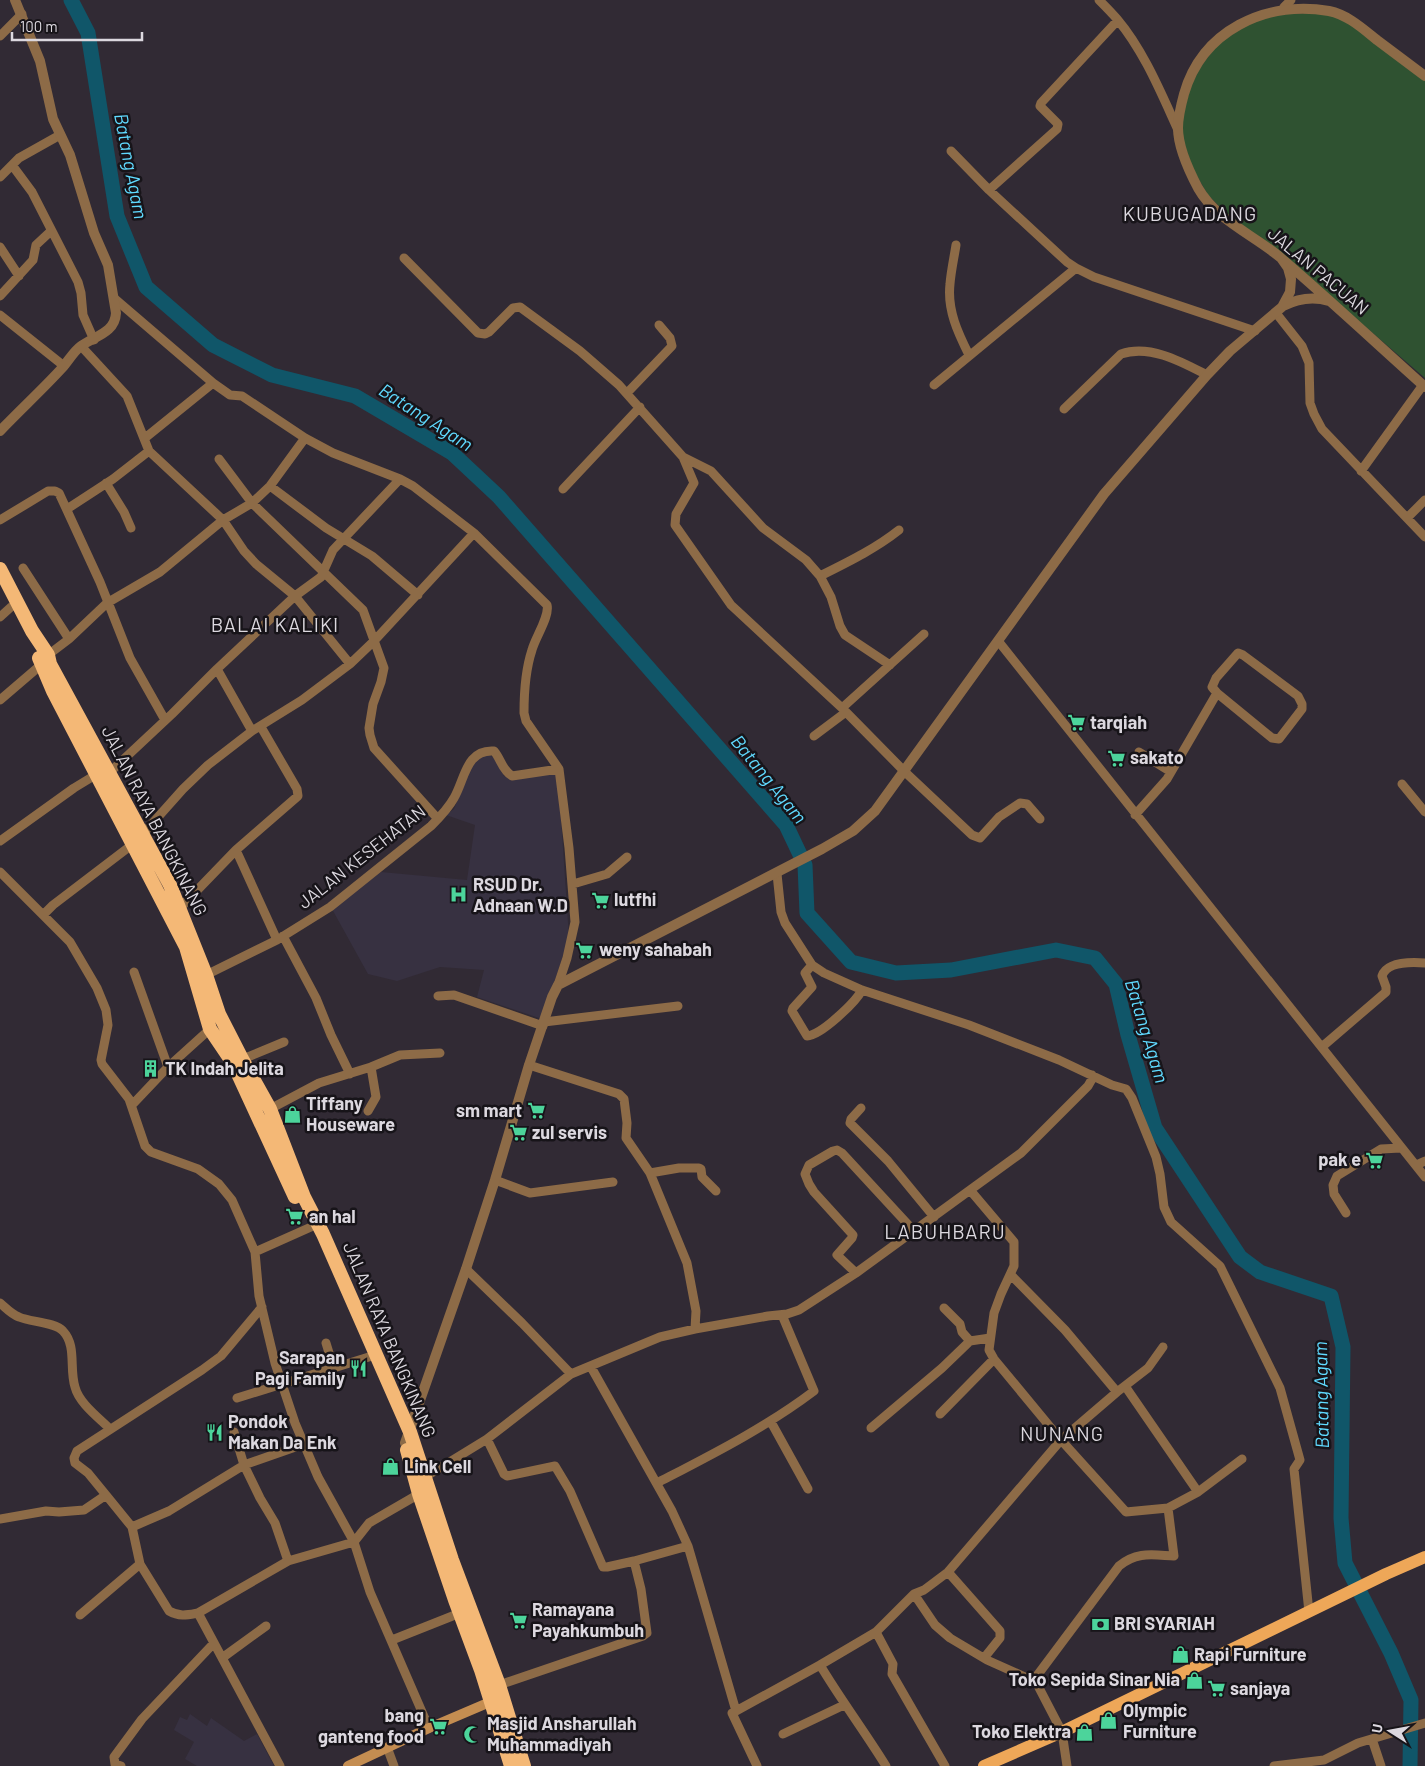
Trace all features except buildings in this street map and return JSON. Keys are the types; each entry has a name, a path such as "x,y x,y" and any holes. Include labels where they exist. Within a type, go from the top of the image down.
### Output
{"highway":[{"name":"JALAN RAYA BANGKINANG","path":"0,569 30,636 164,888 186,947 210,1029 237,1061 270,1108 311,1227 372,1356 425,1477 460,1613 497,1694 511,1766"},
{"name":"JALAN RAYA BANGKINANG","path":"0,588 5,612 30,636"},
{"name":"JALAN RAYA BANGKINANG","path":"164,888 180,908 237,1061 301,1199 323,1234 407,1438 419,1494 448,1561 524,1766"}],"main road":[{"path":"984,1766 1062,1732 1386,1574 1425,1557"},
{"path":"348,1766 497,1694"}],"street":[{"path":"0,431 81,346 94,340 112,327 116,320 108,265 94,233 70,155 54,138 53,120 40,61 15,0"},
{"path":"1099,0 1118,20 1154,78 1178,130"},
{"name":"JALAN PACUAN","path":"1424,386 1281,258 1217,212 1206,201 1189,170 1178,130 1180,111 1190,76 1211,45 1227,31 1247,19 1287,3 1335,12 1346,17 1425,76"},
{"path":"0,36 22,14"},
{"path":"989,190 1057,129 1058,124 1040,106 1041,103 1118,20"},
{"path":"0,177 24,155 54,138"},
{"path":"951,151 989,190 1076,268 1094,277 1255,331"},
{"path":"12,165 32,192 80,287 83,315 94,340"},
{"path":"0,296 34,258 36,245 51,231"},
{"path":"956,245 950,285 951,306 956,329 969,355"},
{"path":"0,247 19,276"},
{"path":"404,258 478,333 485,334 489,332 513,308 520,307 580,351 627,392 683,457 694,483 674,517 676,528 732,605 844,710 905,772 972,835 977,838 982,836 1006,812 1020,803 1025,803 1040,819"},
{"path":"1279,310 1290,292 1292,279 1288,268 1281,258"},
{"path":"934,385 1076,268"},
{"path":"558,984 779,873 853,831 876,811 1104,494 1207,375 1230,351 1279,310 1296,301 1310,298 1330,301"},
{"path":"114,299 215,385 230,394 242,396 303,441 413,486 474,533 547,605 546,616 532,649 524,713 526,720 559,769 573,884 575,922 567,958 529,1065 495,1180 407,1438"},
{"path":"1279,310 1302,346 1309,363 1310,403 1322,429 1425,537"},
{"path":"0,315 64,366"},
{"path":"627,392 672,346 670,338 659,325"},
{"path":"81,346 124,392 150,451 223,520 250,558 267,574 296,596 350,664"},
{"path":"1064,409 1121,354 1131,350 1174,358 1207,375"},
{"path":"145,438 215,385"},
{"path":"1361,471 1424,386"},
{"path":"563,489 640,407"},
{"path":"0,700 48,667 69,639 107,603 160,572 223,520 252,503 270,486 303,441"},
{"path":"67,509 150,451"},
{"path":"683,457 711,471 763,528 806,560 820,576 845,635 890,664"},
{"path":"219,459 252,503 363,610 384,668 373,704 369,728 371,742 374,748 438,819"},
{"path":"0,841 67,792 103,774 165,720 296,596 321,577 331,553 398,481"},
{"path":"106,482 131,528"},
{"path":"270,486 326,528 372,556 418,595"},
{"path":"0,520 52,490 59,493 100,582 130,658 165,720"},
{"path":"1407,518 1425,500"},
{"path":"820,576 862,555 899,530"},
{"path":"43,916 53,905 138,840 183,788 206,767 252,731 302,700 350,664 418,595 474,533"},
{"path":"23,568 69,639"},
{"path":"814,736 924,634"},
{"path":"999,642 1425,1176"},
{"path":"1240,653 1298,696 1302,709 1282,738 1276,739 1217,693 1212,688 1216,678 1235,655 1240,653"},
{"path":"217,669 252,731"},
{"path":"1136,815 1167,779 1217,693"},
{"path":"180,908 236,850 299,794 261,727"},
{"name":"JALAN KESEHATAN","path":"206,975 280,938 330,907 438,819 454,799 469,764 478,754 486,750 494,751 506,772 512,776 559,769"},
{"path":"1140,752 1171,772"},
{"path":"1402,784 1425,812"},
{"path":"236,850 280,938 313,991 350,1074"},
{"path":"573,884 608,874 628,857"},
{"path":"0,872 70,942 97,988 106,1010 108,1025 101,1060 132,1105 145,1146 150,1152 198,1169 219,1184 232,1200 255,1252 259,1296 275,1363 304,1444 318,1477 354,1542 370,1592 430,1728"},
{"path":"779,873 781,912 785,923 810,967 860,993 968,1025 1051,1057 1091,1080 1126,1089 1132,1098 1156,1157 1164,1207 1171,1222 1220,1266 1280,1388 1300,1460 1294,1469 1309,1612"},
{"path":"1323,1046 1386,992 1382,976 1387,969 1391,966 1415,962 1425,963"},
{"path":"810,967 805,974 812,987 792,1011 807,1036 814,1034 830,1022 860,993"},
{"path":"134,972 168,1067"},
{"path":"438,996 454,996 544,1024 678,1006"},
{"path":"132,1105 168,1067 210,1029"},
{"path":"237,1061 284,1042"},
{"path":"270,1108 319,1083 371,1067 400,1055 440,1053"},
{"path":"529,1065 619,1094 624,1098 627,1123 626,1138 650,1173 687,1263 696,1311 695,1329"},
{"path":"368,1110 376,1097 371,1067"},
{"path":"425,1477 487,1439 572,1374 646,1342 695,1329 768,1316 782,1316 799,1310 856,1273 1028,1147 1091,1080"},
{"path":"861,1108 851,1119 850,1123 888,1161 934,1217"},
{"path":"1346,1213 1334,1194 1333,1185 1337,1176 1381,1149 1401,1148"},
{"path":"856,1273 836,1255 852,1238 852,1235 809,1184 805,1174 809,1165 833,1151 839,1151 844,1154 914,1231"},
{"path":"1416,1165 1425,1161"},
{"path":"650,1173 679,1168 699,1168 701,1169 702,1177 716,1191"},
{"path":"495,1180 530,1193 612,1182"},
{"path":"970,1190 1014,1242 1014,1266 1000,1294 994,1313 989,1350 994,1359 1061,1440 1126,1512 1168,1508 1198,1492 1242,1458"},
{"path":"255,1252 311,1227"},
{"path":"466,1269 572,1374"},
{"path":"1011,1275 1121,1389 1198,1492"},
{"path":"0,1303 18,1317 62,1329 71,1346 73,1378 79,1397 109,1428"},
{"path":"262,1307 221,1356 109,1428 77,1451 74,1458 75,1463 88,1474 132,1527 140,1564 169,1611 184,1616 198,1613 288,1561 354,1542 369,1523 419,1494"},
{"path":"944,1308 960,1324 962,1332 970,1341"},
{"path":"657,1482 771,1422 814,1391 782,1316"},
{"path":"871,1428 942,1368 970,1341 990,1338"},
{"path":"326,1343 334,1369"},
{"path":"757,1766 732,1713 876,1632 914,1594 924,1590 948,1572 1061,1440 1148,1368 1163,1347"},
{"path":"237,1398 372,1356"},
{"path":"940,1414 994,1359"},
{"path":"591,1367 657,1482 688,1546 736,1711"},
{"path":"771,1422 808,1489"},
{"path":"234,1432 244,1465 275,1523 288,1561"},
{"path":"487,1439 504,1474 507,1476 555,1466 570,1491 604,1567 607,1568 688,1546"},
{"path":"132,1527 169,1511 244,1465 304,1444"},
{"path":"0,1519 46,1511 84,1510 106,1495"},
{"path":"1067,1766 1062,1732 1036,1682 1036,1677 1119,1566 1126,1560 1145,1554 1174,1556 1168,1508"},
{"path":"497,1694 647,1633 634,1561"},
{"path":"80,1614 140,1564"},
{"path":"948,1572 1000,1631 1000,1638 984,1658"},
{"path":"914,1594 935,1625 956,1642 984,1658 1036,1682"},
{"path":"198,1613 280,1766"},
{"path":"392,1640 460,1613"},
{"path":"222,1658 266,1626"},
{"path":"876,1632 893,1664 892,1674 945,1766"},
{"path":"120,1766 115,1764 114,1756 142,1719 214,1643"},
{"path":"820,1665 844,1705 867,1735 886,1766"},
{"path":"783,1734 844,1705"},
{"path":"1274,1766 1310,1764 1324,1760 1372,1738 1425,1723"},
{"path":"1372,1738 1381,1766"},
{"path":"387,1747 394,1766"}],"shaded area":[{"name":"RSUD Dr. Adnaan W.D","path":"484,754 494,757 504,776 513,779 558,773 569,938 542,1019 477,997 484,970 440,967 397,981 368,974 332,909 381,872 467,880 475,825 446,815 454,809 472,764"},
{"path":"190,1714 207,1726 211,1718 244,1741 257,1734 274,1766 197,1766 185,1759 194,1742 174,1730 180,1717 187,1720"}],"green space":[{"path":"1333,12 1425,79 1425,378 1283,256 1226,213 1208,195 1193,169 1183,140 1182,119 1190,89 1199,69 1218,44 1261,15"}],"waterway":[{"name":"Batang Agam","path":"71,0 88,33 117,216 146,287 213,345 272,375 355,396 452,453 499,497 786,825 805,865 807,913 851,962 896,973 951,970 1056,950 1095,958 1116,984 1128,1035 1155,1128 1240,1257 1260,1272 1331,1296 1343,1347 1341,1518 1345,1563 1391,1653 1411,1700 1410,1766"}],"place":[{"name":"tarqiah","path":"1076,723"},
{"name":"sakato","path":"1116,758"},
{"name":"RSUD Dr. Adnaan W.D","path":"459,895"},
{"name":"lutfhi","path":"600,900"},
{"name":"weny sahabah","path":"585,950"},
{"name":"TK Indah Jelita","path":"151,1069"},
{"name":"sm mart","path":"536,1111"},
{"name":"Tiffany Houseware","path":"292,1114"},
{"name":"zul servis","path":"518,1133"},
{"name":"pak e","path":"1375,1160"},
{"name":"an hal","path":"295,1217"},
{"name":"Sarapan Pagi Family","path":"359,1368"},
{"name":"Pondok Makan Da Enk","path":"214,1432"},
{"name":"Link Cell","path":"390,1467"},
{"name":"Ramayana Payahkumbuh","path":"518,1620"},
{"name":"BRI SYARIAH","path":"1100,1624"},
{"name":"Rapi Furniture","path":"1180,1655"},
{"name":"Toko Sepida Sinar Nia","path":"1194,1680"},
{"name":"sanjaya","path":"1216,1689"},
{"name":"Olympic Furniture","path":"1109,1721"},
{"name":"bang ganteng food","path":"438,1726"},
{"name":"Toko Elektra","path":"1085,1732"},
{"name":"Masjid Ansharullah Muhammadiyah","path":"473,1734"}],"district":[{"name":"KUBUGADANG","path":"1190,214"},
{"name":"BALAI KALIKI","path":"275,625"},
{"name":"LABUHBARU","path":"945,1232"},
{"name":"NUNANG","path":"1062,1434"}]}
